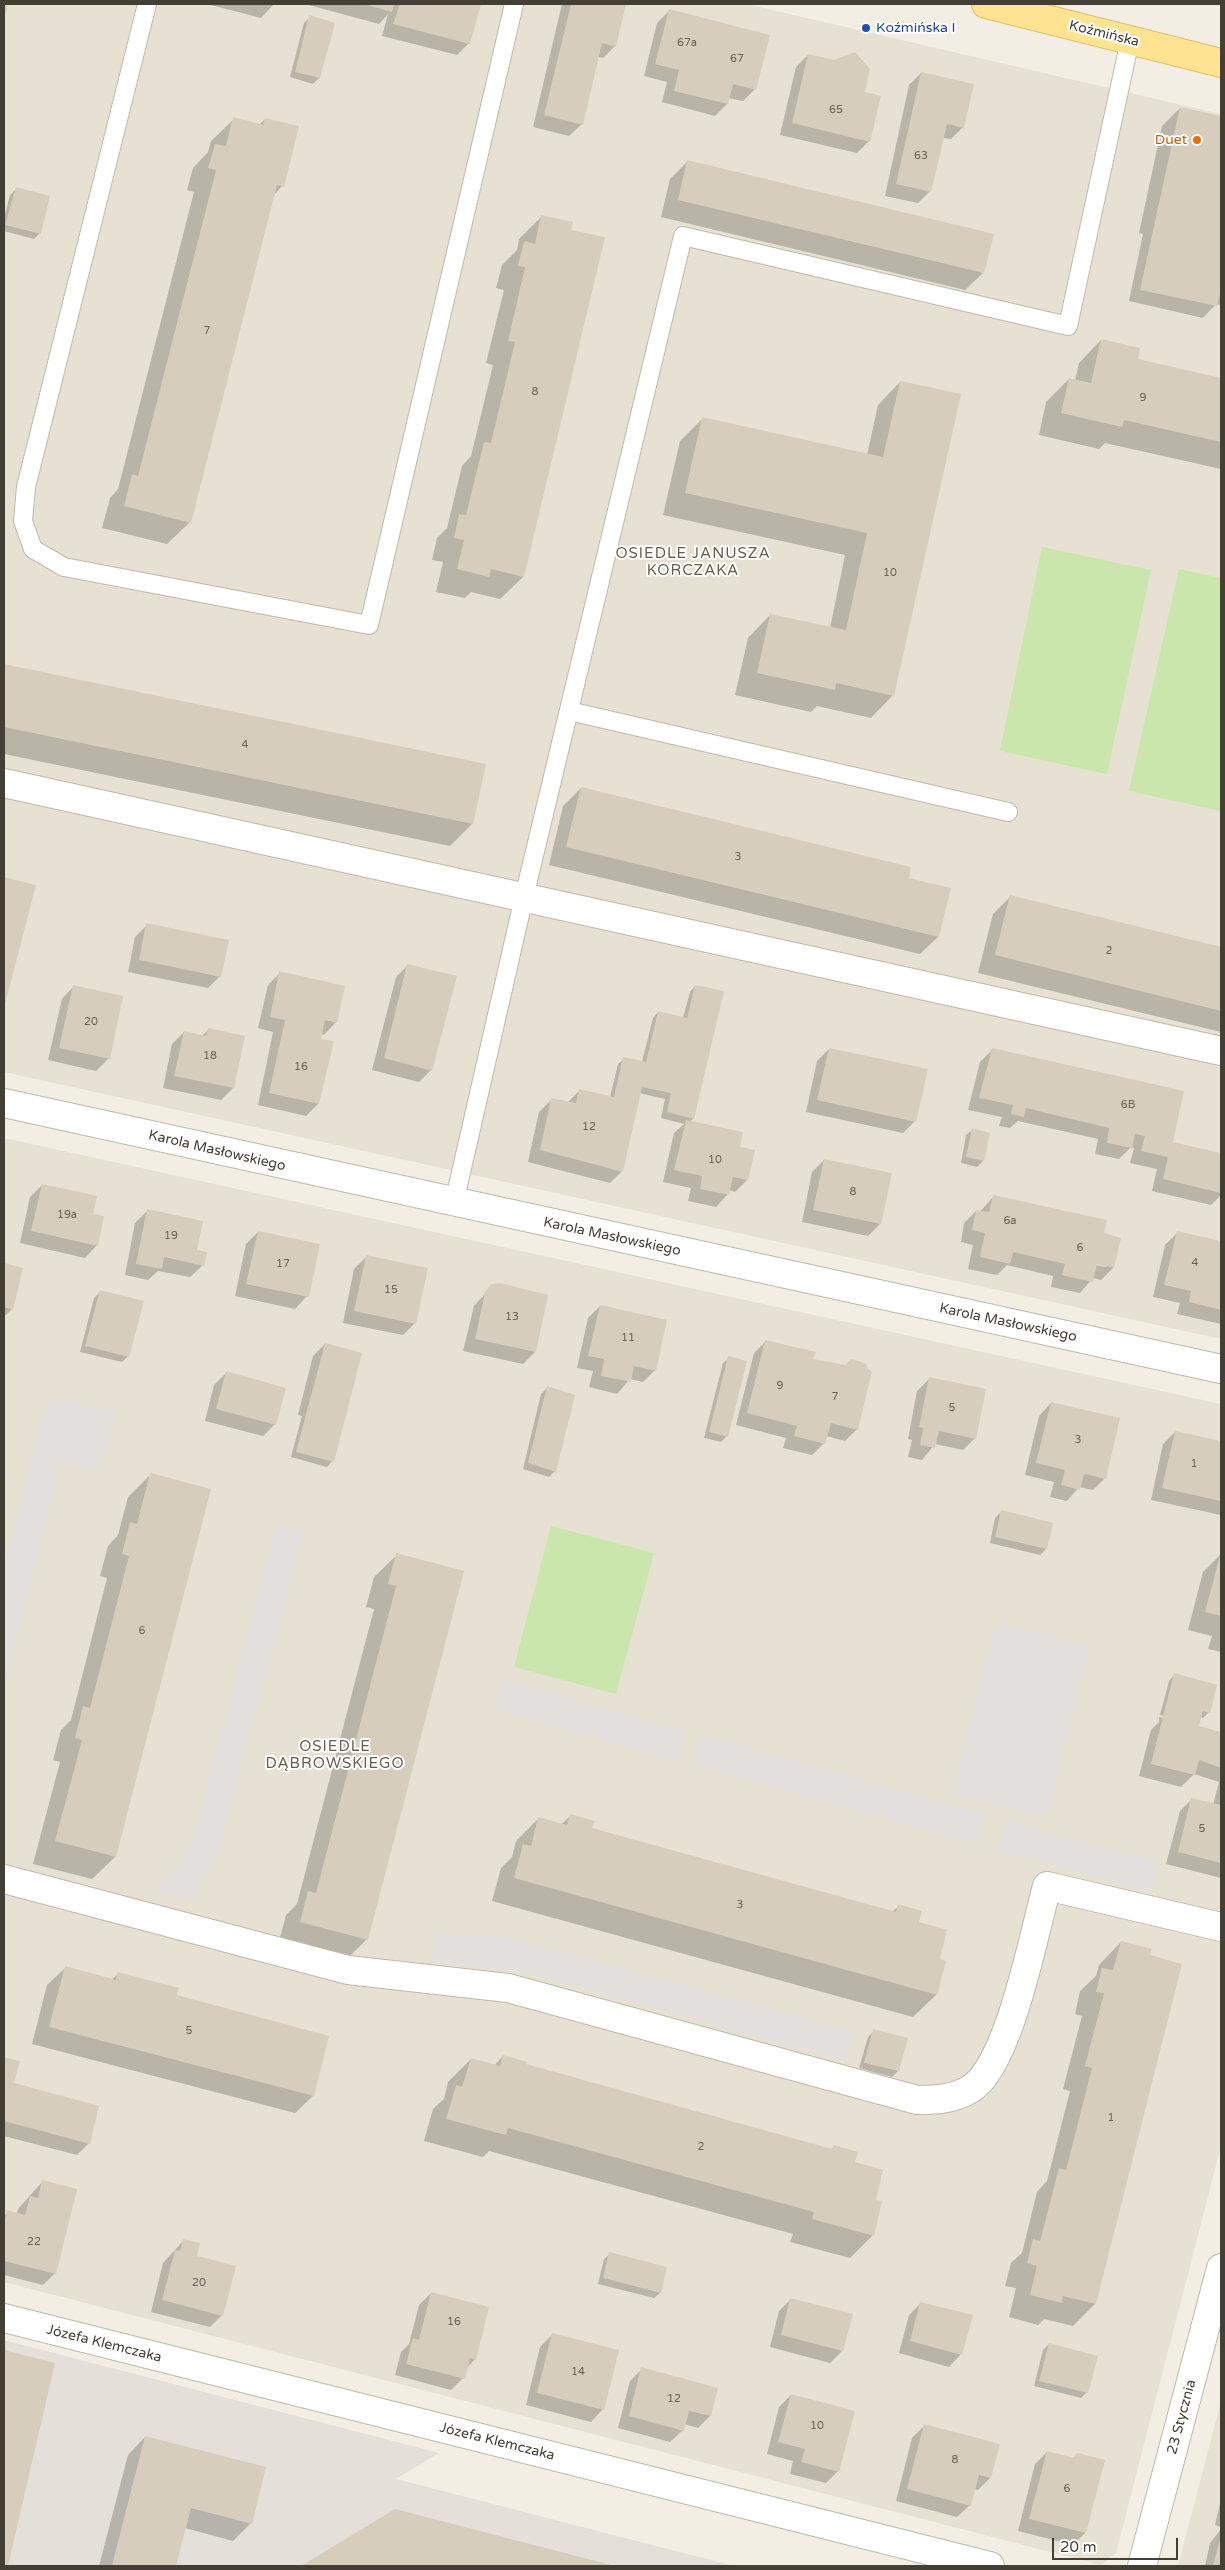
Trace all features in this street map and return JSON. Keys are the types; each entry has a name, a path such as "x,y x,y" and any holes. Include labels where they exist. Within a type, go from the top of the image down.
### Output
{"main road":[{"name":"Koźmińska","path":"986,4 1221,63"}],"street":[{"path":"4,783 1221,1051"},
{"name":"Karola Masłowskiego","path":"4,1103 454,1203 1221,1369"},
{"path":"4,1879 348,1970 508,1988 917,2100 944,2100 972,2087 996,2060 1011,2022 1047,1886 1219,1927"},
{"name":"23 Stycznia","path":"1142,2566 1221,2268"},
{"name":"Józefa Klemczaka","path":"4,2318 990,2566"}],"lane":[{"path":"147,4 26,487 23,521 33,548 64,567 368,625 514,4"},
{"path":"454,1203 524,897 683,236 1068,326 1130,40"},
{"path":"569,711 1008,812"}],"shaded area":[{"path":"4,4 746,4 1221,114 1221,1339 4,1072"},
{"path":"4,1138 1221,1404 1221,2146 1116,2553 1101,2565 4,2282"},
{"path":"48,1396 115,1413 100,1471 61,1462 4,1689 4,1570"},
{"path":"277,1523 305,1530 214,1866 189,1900 156,1890 193,1843"},
{"path":"996,1622 1090,1646 1046,1817 952,1793"},
{"path":"503,1680 686,1731 678,1761 495,1709"},
{"path":"701,1735 987,1815 978,1844 693,1764"},
{"path":"1006,1821 1159,1862 1151,1892 998,1850"},
{"path":"436,1933 513,1938 854,2031 846,2061 538,1976 504,1969 429,1962"},
{"path":"4,2340 439,2453 396,2479 734,2566 4,2566"},
{"path":"1221,2401 1221,2566 1178,2566"}],"green space":[{"path":"1042,547 1151,570 1107,774 1000,751"},
{"path":"1179,569 1221,578 1221,811 1129,791"},
{"path":"551,1526 654,1553 616,1694 514,1667"}],"building":[{"path":"4,4 8,4 4,19"},
{"path":"363,4 394,4 392,12"},
{"path":"400,4 481,4 470,44 393,24"},
{"path":"571,4 626,4 616,47 602,43 583,125 544,115"},
{"path":"669,9 770,35 756,90 733,84 728,104 674,91 679,70 655,64"},
{"path":"309,15 335,23 320,78 295,72"},
{"path":"855,52 870,69 865,92 881,96 870,142 792,123 808,54 834,60"},
{"path":"921,72 974,84 964,128 947,124 931,192 896,184"},
{"path":"1180,107 1221,116 1221,290 1217,306 1140,290"},
{"path":"233,117 263,125 265,118 299,126 284,187 277,185 191,523 124,506 132,474 138,476 216,170 208,168 215,144 226,146"},
{"path":"687,160 994,234 984,273 678,200"},
{"path":"16,187 50,196 41,234 5,225"},
{"path":"541,215 573,222 571,230 605,237 524,577 491,569 489,577 457,569 464,540 454,538 459,514 466,515 484,442 491,443 515,342 508,341 525,267 518,266 524,241 535,244"},
{"path":"1101,339 1140,348 1138,359 1221,378 1221,442 1124,420 1122,427 1061,413 1069,378 1091,383"},
{"path":"900,381 961,394 894,696 836,683 835,690 757,673 770,614 846,630 867,533 685,493 702,417 883,457"},
{"path":"4,664 486,764 473,824 4,727"},
{"path":"581,787 911,867 909,878 951,888 939,937 566,847"},
{"path":"4,877 36,885 4,1008"},
{"path":"1010,895 1221,947 1221,1011 995,955"},
{"path":"146,923 229,940 221,977 139,960"},
{"path":"407,964 457,976 432,1071 384,1058"},
{"path":"279,971 345,986 337,1023 325,1020 321,1039 334,1041 319,1104 269,1093 285,1020 270,1017"},
{"path":"73,985 123,996 110,1059 59,1048"},
{"path":"695,985 724,991 694,1119 667,1112 671,1093 642,1087 623,1172 540,1150 551,1098 576,1103 579,1089 614,1097 623,1057 646,1062 658,1011 687,1018"},
{"path":"208,1028 245,1036 234,1088 174,1076 184,1031 206,1036"},
{"path":"829,1048 928,1069 916,1122 817,1100"},
{"path":"992,1048 1184,1091 1173,1142 1221,1153 1221,1193 1163,1179 1168,1157 1141,1151 1145,1136 1135,1134 1132,1148 1107,1143 1109,1128 1026,1108 1024,1117 1011,1114 1013,1105 979,1098"},
{"path":"686,1120 743,1132 740,1147 755,1150 748,1180 733,1177 729,1195 700,1189 702,1176 674,1170"},
{"path":"972,1128 990,1133 984,1161 966,1157"},
{"path":"824,1159 892,1173 881,1224 813,1210"},
{"path":"42,1184 97,1196 93,1214 104,1216 98,1246 31,1231"},
{"path":"993,1195 1107,1220 1104,1233 1121,1238 1114,1268 1097,1264 1093,1282 1062,1275 1065,1264 1013,1252 1010,1264 980,1257 985,1233 972,1230 976,1210 989,1212"},
{"path":"147,1209 203,1221 197,1250 207,1252 204,1266 164,1257 162,1269 136,1264"},
{"path":"258,1231 320,1244 309,1297 246,1284"},
{"path":"1177,1231 1221,1241 1221,1310 1189,1302 1191,1291 1164,1285"},
{"path":"366,1255 428,1268 416,1324 354,1311"},
{"path":"4,1263 23,1268 13,1310 4,1307"},
{"path":"500,1283 548,1295 536,1352 475,1339 485,1292 491,1284"},
{"path":"100,1290 144,1301 129,1357 85,1346"},
{"path":"600,1305 667,1320 656,1371 634,1366 631,1382 601,1376 604,1359 588,1356"},
{"path":"765,1340 816,1352 813,1359 845,1365 851,1359 865,1363 869,1370 872,1371 858,1430 831,1423 825,1444 794,1436 797,1426 747,1413"},
{"path":"325,1343 362,1353 334,1462 296,1452"},
{"path":"728,1356 747,1361 728,1437 709,1432"},
{"path":"226,1371 286,1388 276,1425 216,1409"},
{"path":"929,1377 986,1389 976,1439 939,1431 935,1448 920,1445 923,1428 919,1427"},
{"path":"547,1386 575,1395 556,1472 528,1463"},
{"path":"1051,1402 1120,1418 1106,1479 1084,1474 1080,1490 1061,1485 1065,1470 1036,1463"},
{"path":"1175,1431 1221,1441 1221,1501 1162,1488"},
{"path":"150,1473 211,1489 116,1857 55,1841 82,1740 75,1738 83,1706 90,1708 129,1556 122,1554 130,1522 137,1524"},
{"path":"1001,1510 1053,1523 1047,1549 995,1537"},
{"path":"1221,1552 1221,1616 1205,1612"},
{"path":"396,1553 464,1571 368,1940 300,1922 308,1891 316,1893 396,1586 388,1584"},
{"path":"1174,1673 1217,1685 1210,1713 1203,1711 1199,1726 1221,1732 1221,1768 1199,1760 1195,1775 1151,1764"},
{"path":"1191,1798 1221,1805 1221,1863 1178,1852"},
{"path":"570,1814 595,1821 592,1828 896,1912 898,1904 922,1911 919,1922 947,1930 940,1959 946,1961 937,1995 514,1878 523,1844 531,1846 538,1817 567,1825"},
{"path":"1121,1941 1152,1949 1150,1955 1182,1964 1096,2304 1063,2296 1062,2303 1030,2295 1037,2266 1027,2263 1033,2239 1040,2241 1059,2168 1066,2170 1092,2068 1085,2066 1104,1993 1096,1992 1102,1968 1113,1970"},
{"path":"65,1966 116,1980 117,1972 179,1988 177,1995 329,2036 314,2096 49,2027"},
{"path":"873,2029 908,2038 899,2071 864,2063"},
{"path":"503,2055 527,2062 526,2064 832,2149 834,2145 858,2152 855,2162 883,2170 876,2200 882,2201 874,2236 812,2219 814,2212 508,2128 506,2135 446,2119 456,2085 462,2087 471,2058 500,2066"},
{"path":"4,2057 20,2061 14,2083 99,2106 90,2144 4,2121"},
{"path":"42,2180 77,2189 56,2274 4,2261 4,2224 7,2210 25,2215 30,2196 38,2198"},
{"path":"183,2239 200,2243 197,2256 236,2266 223,2316 162,2300 175,2250 180,2251"},
{"path":"609,2252 667,2267 661,2293 603,2278"},
{"path":"431,2292 489,2307 476,2360 470,2358 465,2379 406,2364 413,2338 419,2340"},
{"path":"790,2298 853,2314 843,2351 781,2335"},
{"path":"920,2302 973,2315 962,2355 910,2341"},
{"path":"552,2333 619,2350 604,2410 537,2393"},
{"path":"1049,2343 1098,2356 1088,2393 1039,2381"},
{"path":"4,2350 55,2363 8,2566 4,2566"},
{"path":"641,2367 718,2388 711,2416 689,2411 684,2431 629,2416"},
{"path":"791,2394 855,2411 839,2472 801,2462 805,2449 778,2442"},
{"path":"924,2424 1000,2444 991,2478 979,2475 971,2506 907,2489"},
{"path":"145,2436 266,2467 252,2524 191,2508 176,2566 112,2566"},
{"path":"1047,2451 1075,2458 1077,2453 1105,2460 1086,2533 1029,2519"},
{"path":"395,2509 615,2566 301,2566"},
{"path":"1221,2536 1221,2566 1213,2566"}],"place":[{"name":"Koźmińska I","path":"866,28"},
{"name":"Duet","path":"1197,140"}],"district":[{"name":"OSIEDLE JANUSZA KORCZAKA","path":"693,562"},
{"name":"OSIEDLE DĄBROWSKIEGO","path":"335,1756"}]}
